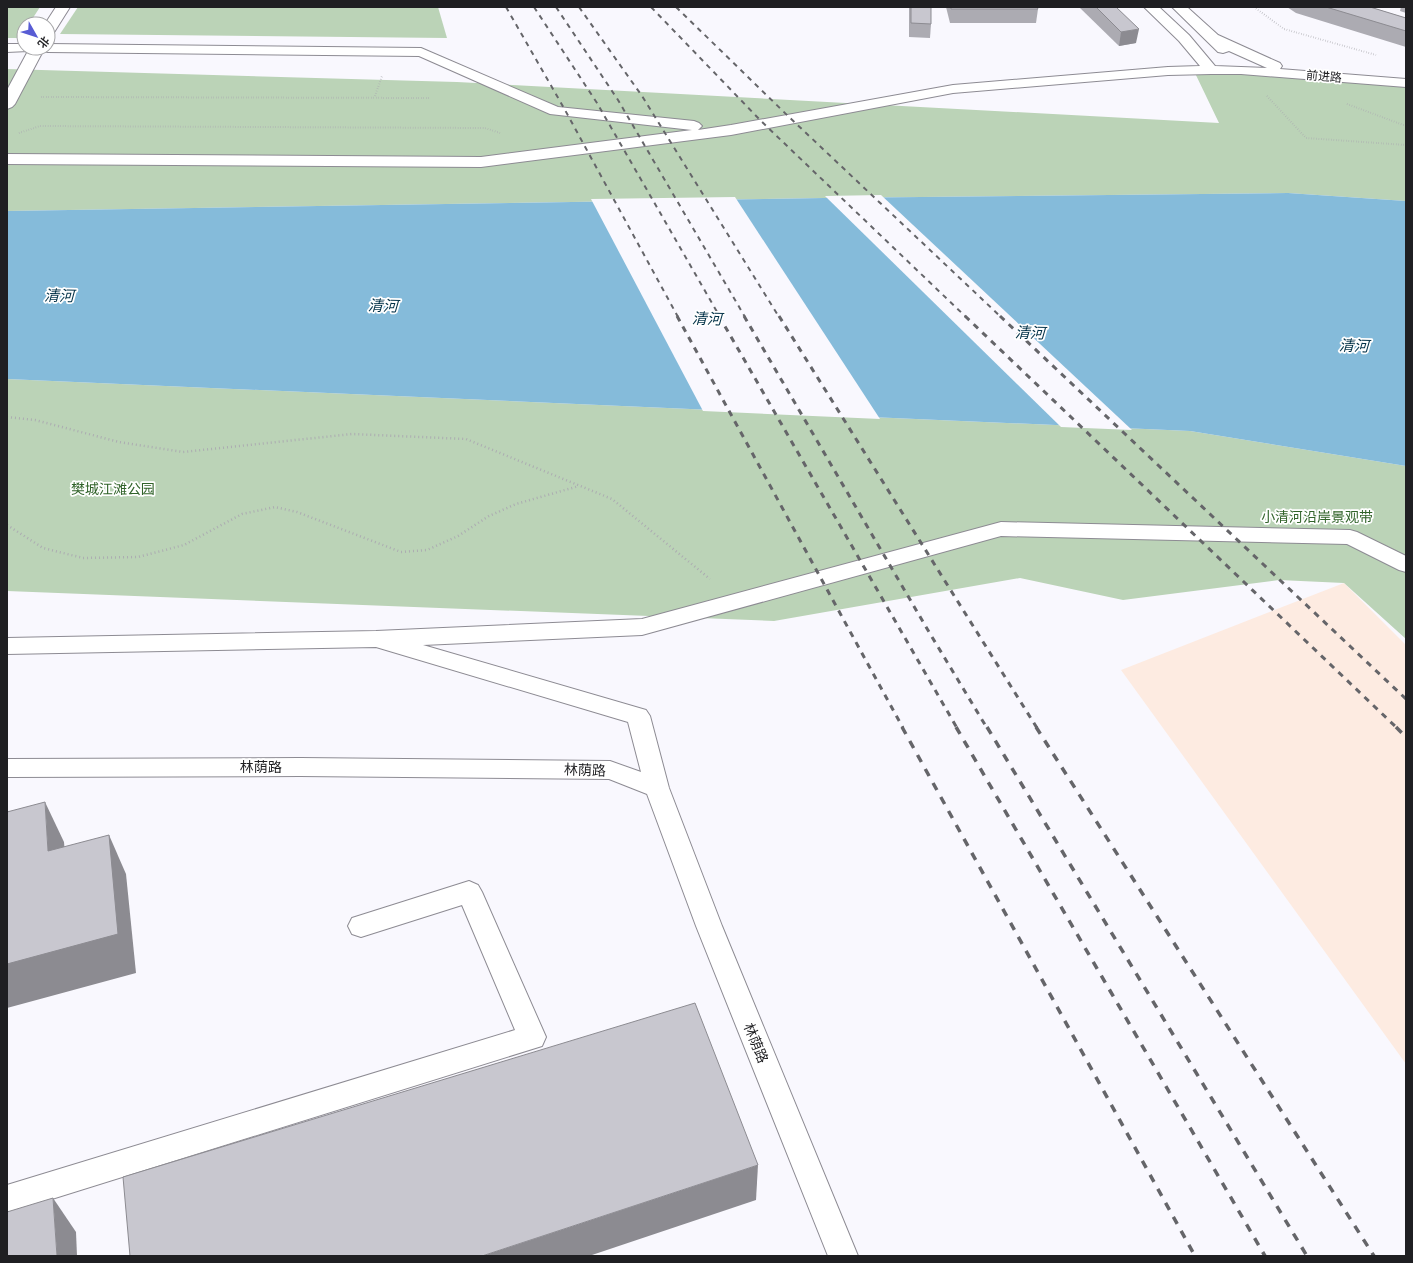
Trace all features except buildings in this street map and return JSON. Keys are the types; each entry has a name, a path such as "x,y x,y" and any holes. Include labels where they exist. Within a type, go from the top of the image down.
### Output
{"street":[{"path":"56,18 63,7"},
{"path":"1151,7 1184,38 1211,70"},
{"path":"1179,7 1213,38 1241,70"},
{"path":"1168,72 1180,58 1184,38"},
{"path":"1213,38 1272,66 1325,76"},
{"path":"56,48 421,52 555,111 731,130"},
{"path":"9,101 33,56"},
{"name":"前进路","path":"731,130 953,89 1168,72 1241,70 1406,83"},
{"path":"7,159 481,162 731,130"},
{"path":"7,646 376,640 642,627 1001,529 1350,537 1406,565"},
{"path":"376,640 638,716 657,788"},
{"name":"林荫路","path":"7,768 308,767 610,770 657,788 709,926 843,1256"},
{"path":"7,1199 532,1037 469,892 361,926"}],"path":[{"path":"1254,7 1284,29 1378,55"},
{"path":"1241,70 1306,138 1406,145"},
{"path":"1325,76 1337,100 1406,126"},
{"path":"9,101 431,98"},
{"path":"14,134 40,126 56,126 485,128 507,134"},
{"path":"7,417 35,420 119,442 183,452 352,434 466,439 612,499 736,601"},
{"path":"7,525 43,548 84,558 138,557 184,544 242,514 275,507 298,512 401,552 427,550 458,536 489,516 516,504 580,486"}],"shaded area":[{"path":"1344,583 1406,645 1406,1064 1121,670"}],"green space":[{"path":"7,7 40,7 34,16 16,16 16,38 7,38"},
{"path":"78,7 438,7 447,38 60,34"},
{"path":"7,69 457,82 1219,123 1194,71 1406,83 1406,201 1288,193 824,198 7,211"},
{"name":"樊城江滩公园","path":"7,379 1190,431 1406,466 1406,639 1344,583 1279,580 1123,600 1020,578 774,621 7,591"}],"water":[{"name":"清河","path":"1288,193 1406,201 1406,466 1190,431 7,379 7,211 824,198"}],"pier":[{"path":"881,195 1132,430 1061,427 825,196"},
{"path":"735,197 880,419 703,411 591,199"}],"railway":[{"path":"506,7 565,110 678,317"},
{"path":"534,7 597,103 720,317"},
{"path":"556,7 618,100 745,317"},
{"path":"579,7 642,96 779,317"},
{"path":"651,7 761,121 966,317"},
{"path":"676,7 788,116 1001,317"},
{"path":"677,316 903,728"},
{"path":"719,316 957,728"},
{"path":"744,316 987,728"},
{"path":"779,316 1037,728"},
{"path":"965,316 1397,728"},
{"path":"1000,316 1406,699"},
{"path":"902,727 1195,1256"},
{"path":"956,727 1265,1256"},
{"path":"987,727 1307,1256"},
{"path":"1036,727 1374,1256"},
{"path":"1397,728 1406,737"}],"park label":[{"name":"小清河沿岸景观带","path":"1317,517"}]}
